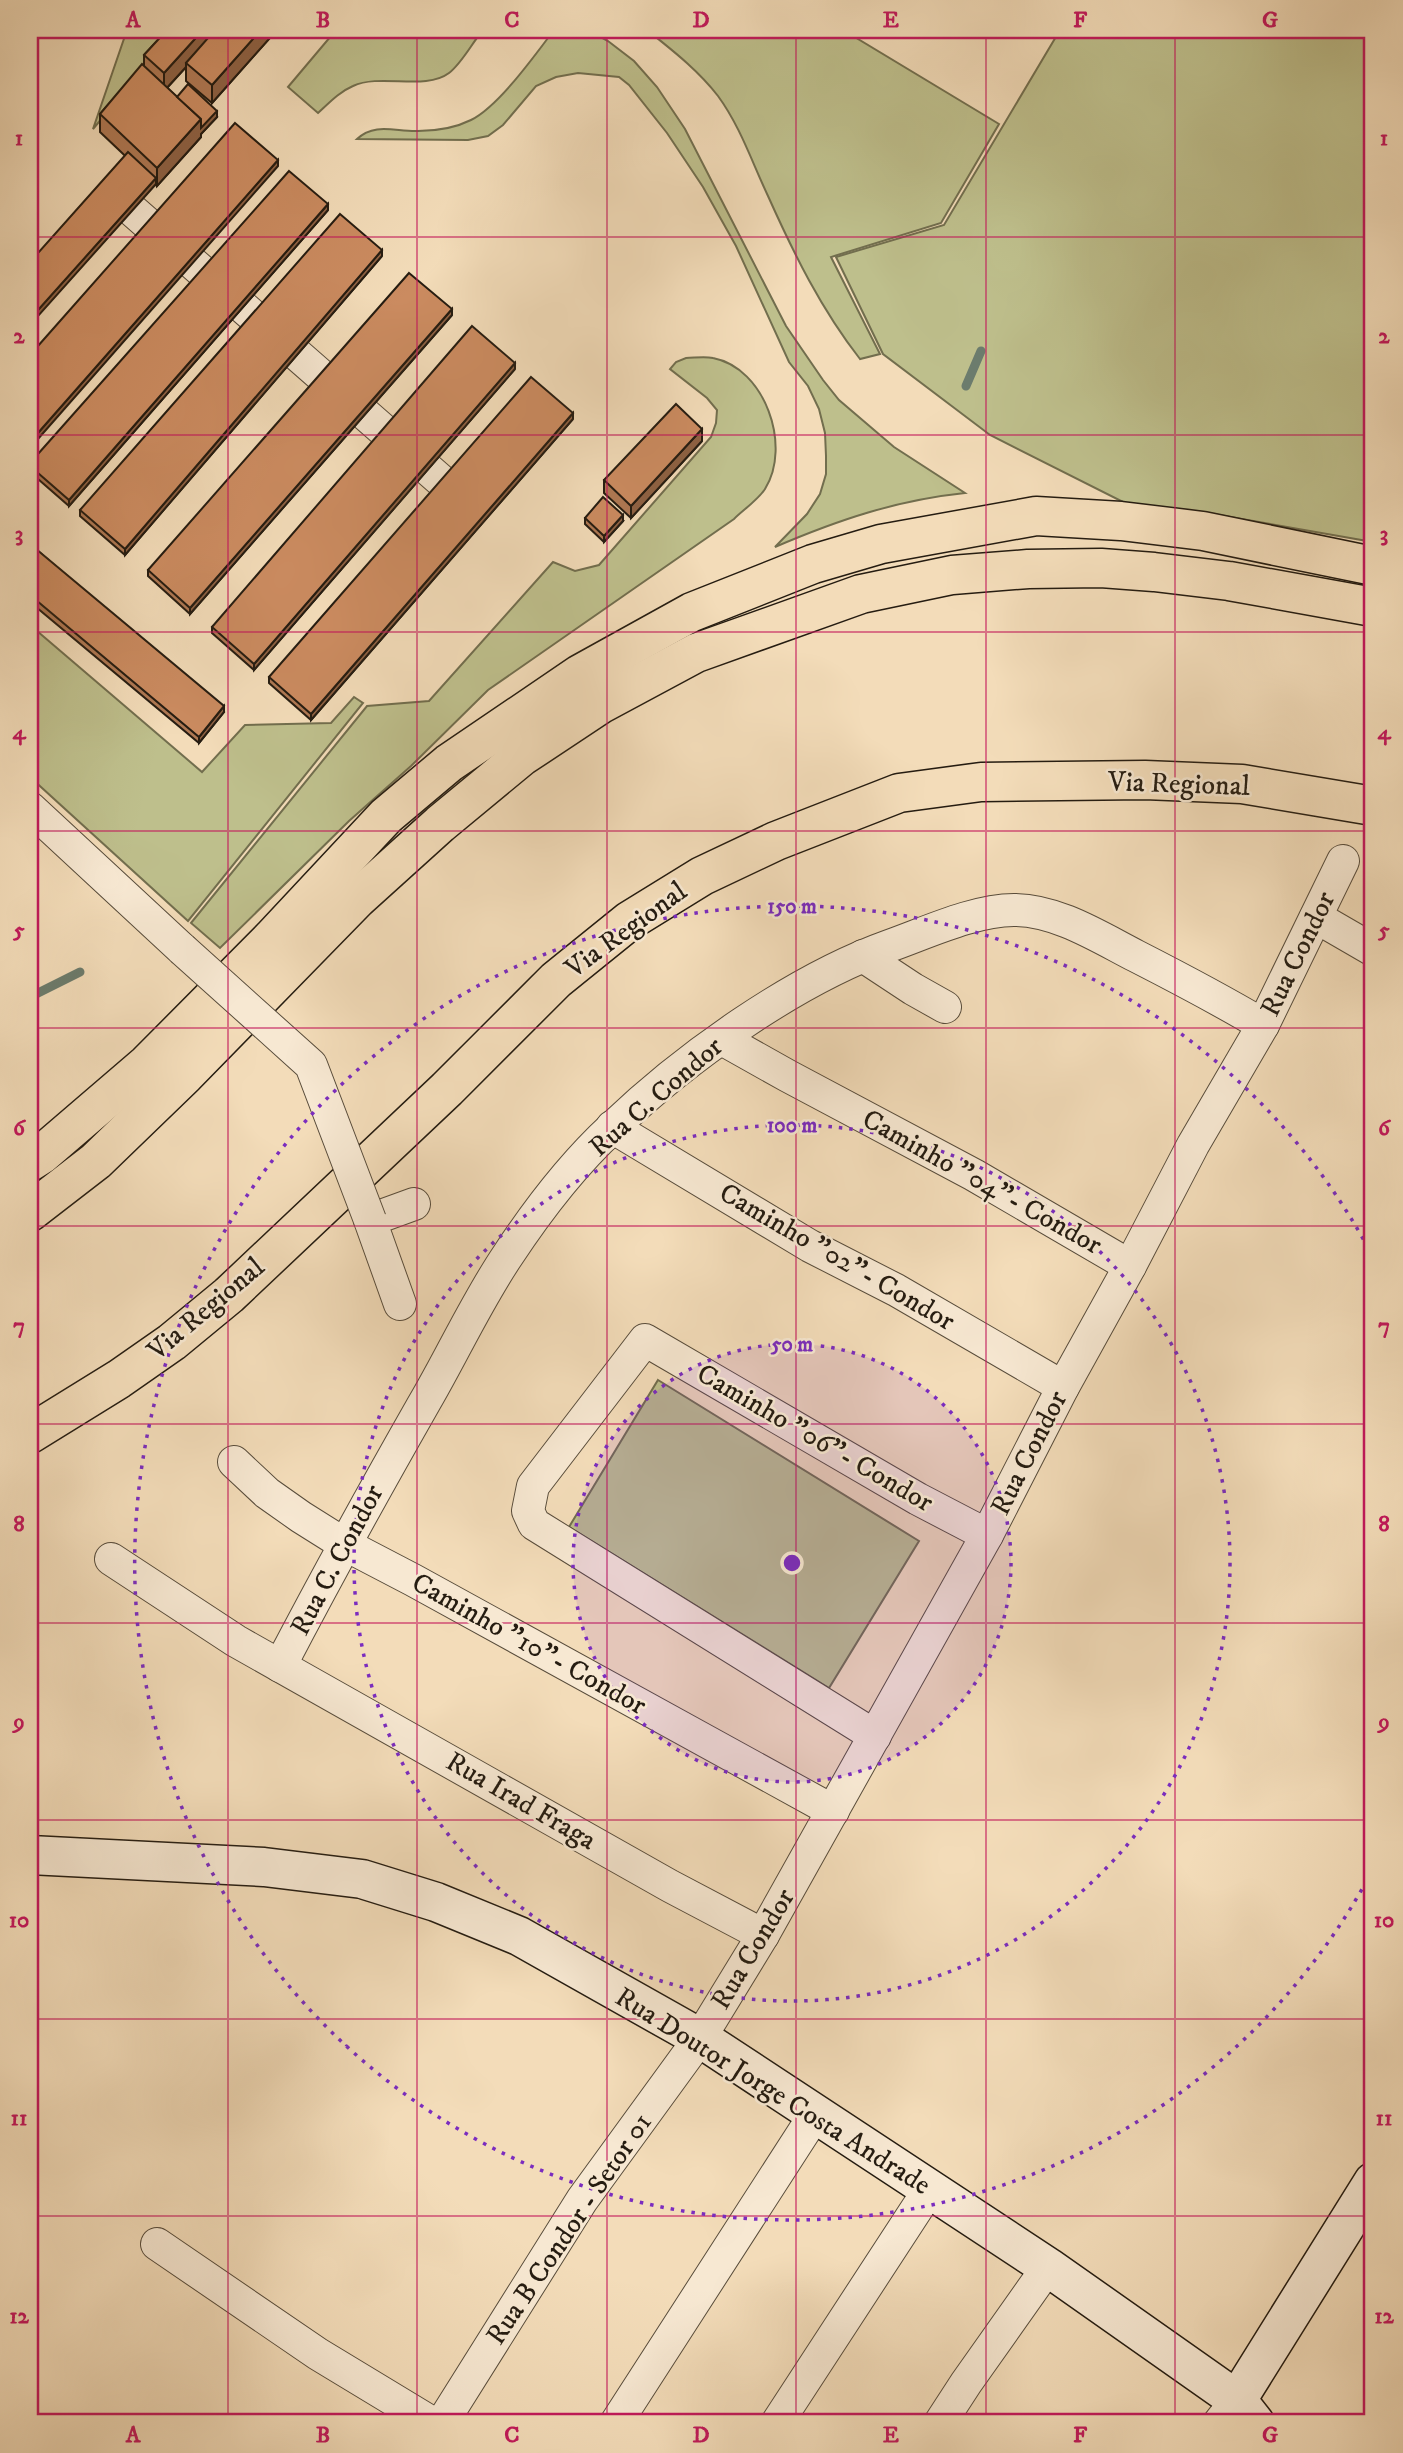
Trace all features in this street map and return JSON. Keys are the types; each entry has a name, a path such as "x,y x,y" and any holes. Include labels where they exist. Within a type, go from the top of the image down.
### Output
{"main road":[{"path":"30,1162 147,1064 272,938 386,816 449,763 580,674 692,612 813,564 881,544 1036,516 1121,521 1203,531 1373,566"},
{"path":"30,1212 96,1161 185,1075 358,899 440,824 521,757 601,704 696,653 861,594 952,575 1028,569 1101,568 1154,572 1229,581 1373,607"},
{"name":"Via Regional","path":"39,1426 172,1342 229,1295 447,1089 555,981 619,929 702,876 776,841 899,793 981,782 1145,780 1242,784 1373,806"},
{"name":"Rua Doutor Jorge Costa Andrade","path":"30,1855 264,1867 362,1879 436,1902 519,1936 700,2038 1048,2267 1237,2415"},
{"path":"1237,2415 1373,2182"}],"street":[{"path":"115,197 462,499"},
{"path":"30,808 312,1065 400,1304"},
{"name":"Rua Condor","path":"700,2038 763,1935 987,1535 1193,1145 1263,1025 1343,861"},
{"name":"Rua C. Condor","path":"281,1666 344,1544 506,1257 531,1222 612,1127 677,1073 781,999 863,956 992,912 1017,910 1042,914 1080,927 1210,993 1263,1025"},
{"path":"1316,917 1373,950"},
{"path":"863,956 945,1007"},
{"name":"Caminho \"04\"- Condor","path":"722,1039 974,1175 1130,1266"},
{"name":"Caminho \"02\"- Condor","path":"612,1127 810,1246 895,1290 1063,1387"},
{"path":"370,1220 414,1204"},
{"name":"Caminho \"06\"- Condor","path":"875,1736 534,1524 528,1511 533,1486 645,1340 918,1499 987,1535"},
{"name":"Caminho \"10\"- Condor","path":"234,1462 267,1493 344,1544 832,1811"},
{"name":"Rua Irad Fraga","path":"111,1559 236,1641 670,1886 763,1935"},
{"name":"Rua B Condor - Setor 01","path":"442,2423 582,2200 700,2038"},
{"path":"616,2423 816,2113"},
{"path":"777,2423 929,2190"},
{"path":"158,2244 318,2354 432,2423"},
{"path":"940,2423 1048,2267"}],"green space":[{"path":"127,30 176,30 93,129"},
{"path":"336,30 483,30 449,73 428,81 364,82 343,91 318,113 288,87"},
{"path":"554,30 588,30 634,61 657,87 685,129 786,326 823,380 839,400 894,447 965,493 868,512 775,547 807,514 820,494 826,474 826,456 825,433 819,409 808,386 789,362 736,246 703,187 667,133 629,85 619,77 578,73 556,77 536,86 503,125 488,136 468,140 357,139 378,129 431,130 452,127 471,120 505,92"},
{"path":"647,30 843,30 999,124 941,223 831,257 880,354 860,359 846,340 798,260 726,108 693,69"},
{"path":"1060,30 1373,30 1373,542 1202,512 1129,505 990,435 883,354 836,257 944,225"},
{"path":"710,357 731,365 747,377 759,393 769,411 776,452 773,471 762,493 734,519 488,690 220,948 191,923 367,706 429,701 553,562 575,571 599,565 711,437 717,410 707,398 670,369 676,362 686,358"},
{"path":"30,625 202,772 245,725 331,723 354,697 363,703 188,921 30,777"},
{"path":"658,1380 919,1541 829,1688 569,1527"}],"building":[{"path":"167,30 203,30 164,73 144,55"},
{"path":"215,30 261,30 212,85 186,63"},
{"path":"142,64 201,119 157,168 100,114"},
{"path":"188,84 217,111 201,128 201,119 177,97"},
{"path":"235,123 278,160 30,442 30,355"},
{"path":"128,152 156,178 30,319 30,262"},
{"path":"289,171 328,204 69,500 30,466 30,463"},
{"path":"340,214 382,250 125,549 80,510"},
{"path":"409,273 452,309 190,608 148,570"},
{"path":"472,326 515,363 254,664 212,627"},
{"path":"531,377 573,413 311,714 269,677"},
{"path":"676,404 702,429 631,506 604,480"},
{"path":"603,497 623,515 604,536 585,518"},
{"path":"30,544 224,706 199,737 30,595"}],"waterway":[{"path":"966,386 981,351"},
{"path":"30,997 80,972"}]}
